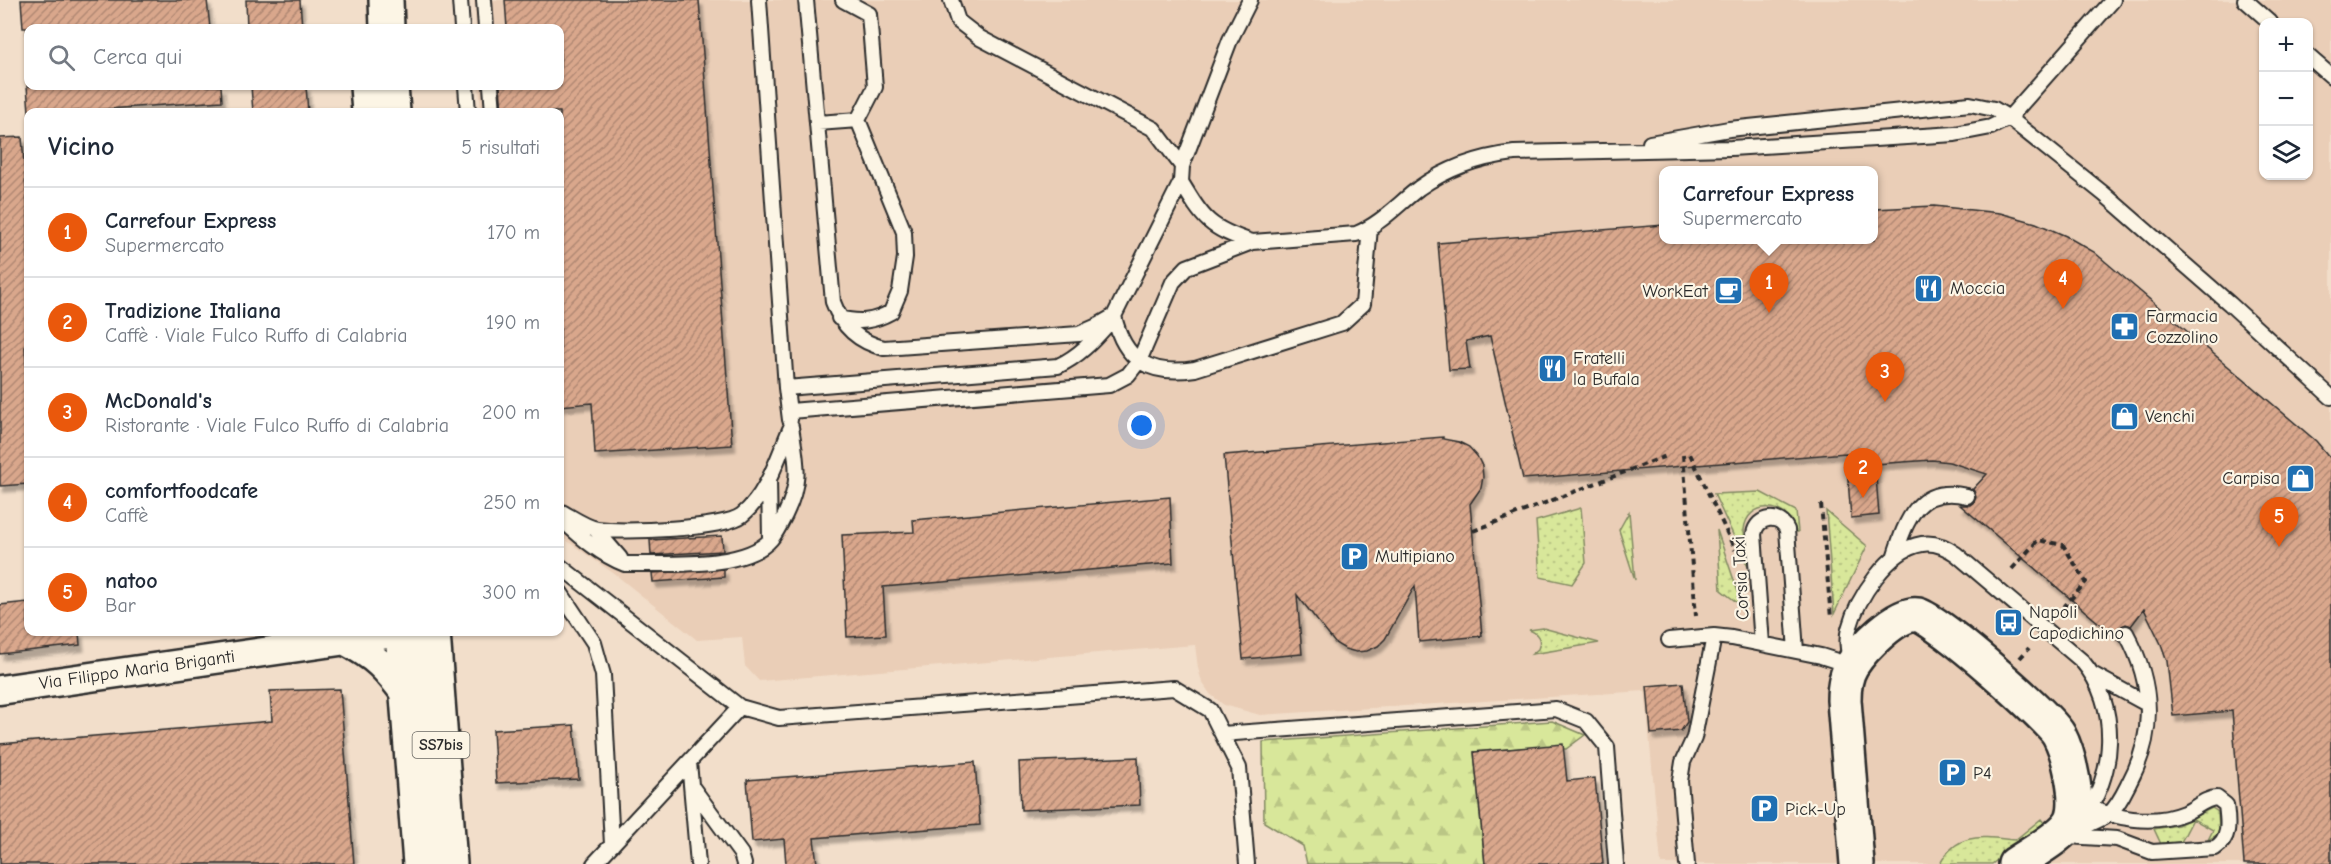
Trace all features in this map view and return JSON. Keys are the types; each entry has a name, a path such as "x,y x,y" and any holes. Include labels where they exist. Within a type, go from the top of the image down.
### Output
{"main road":[{"path":"363,0 364,24"},
{"path":"386,0 387,24"},
{"path":"367,90 369,108"},
{"path":"391,90 393,108"},
{"path":"1857,864 1844,690 1852,666 1867,647 1891,625 1904,617 1917,614 1947,632 2048,720 2060,736 2083,805 2059,837 2015,864"},
{"name":"SS7bis","path":"402,636 420,864"},
{"name":"SS7bis","path":"433,636 450,864"}],"street":[{"name":"Via Filippo Maria Briganti","path":"0,690 373,636"},
{"path":"344,640 372,655 392,675 407,696"}],"lane":[{"path":"460,0 462,24"},
{"path":"484,0 486,24"},
{"path":"564,522 589,544 612,559 625,564 725,562 748,555 770,540 794,496 798,468 790,427 786,388 759,0"},
{"path":"806,0 833,303 839,318 860,339 884,348 1078,334 1114,316"},
{"path":"839,318 858,322 877,320 891,312 900,291 905,257 904,232 858,120 875,87 869,14 843,0"},
{"path":"951,0 958,21 980,38 1154,129 1182,166"},
{"path":"786,388 1058,366 1075,357 1090,345 1114,316 1181,182 1182,166 1230,40 1251,0"},
{"path":"790,411 1109,385 1128,375 1138,360 1173,282 1187,267 1252,242 1356,234 1370,228 1437,177 1491,156 1514,153 1731,148 1955,134 1991,127 2009,118 2113,0"},
{"path":"2245,0 2265,18"},
{"path":"2313,60 2331,76"},
{"path":"466,90 468,108"},
{"path":"491,90 493,108"},
{"path":"1604,152 1729,129 1970,104 1994,109 2009,118 2104,194 2230,304 2331,397"},
{"path":"818,123 858,120"},
{"path":"1181,182 1208,222 1222,232 1252,242"},
{"path":"1114,316 1119,336 1138,360 1154,368 1176,372 1195,369 1342,323 1363,304 1370,228"},
{"path":"595,529 639,530 719,524 740,517 756,502 769,478 790,427"},
{"path":"769,478 770,540"},
{"path":"1894,558 1909,517 1927,499 1950,492 1967,496"},
{"path":"564,513 595,529 625,564"},
{"name":"Corsia Taxi","path":"1762,644 1754,534 1755,529 1764,520 1775,518 1780,520 1787,530 1796,651"},
{"path":"1669,640 1714,636 1796,651 1852,666 1848,649 1849,627 1876,577 1894,558 1920,544 1945,547 2082,661 2092,674 2109,721 2110,744 2099,791 2083,805"},
{"path":"564,569 740,707 779,718 1174,688 1210,710 1239,768 1247,864"},
{"path":"564,598 594,643 603,675 612,845"},
{"path":"2059,837 2109,813 2126,789 2141,760 2148,731 2147,704 2138,656 2126,633"},
{"path":"1687,864 1680,781 1683,762 1694,738 1714,636"},
{"path":"2092,674 2147,704"},
{"path":"594,864 740,707"},
{"path":"1222,734 1556,709 1586,721 1607,747 1616,864"},
{"path":"689,762 698,864"},
{"path":"691,785 741,854 744,864"},
{"path":"2059,837 2116,839 2152,852 2164,853 2215,848 2225,839 2228,831 2226,805 2217,798 2211,798 2185,813 2161,820 2147,821 2083,805"}],"path":[{"path":"1690,454 1740,561"},
{"path":"1683,455 1696,616"},
{"path":"1473,531 1666,456"},
{"path":"1821,504 1831,618"},
{"path":"2013,569 2038,540 2062,545 2086,582 2061,610"},
{"path":"2019,658 2029,648"}],"shaded area":[{"path":"474,0 2331,0 2331,864 1661,864 1645,691 1260,715 1224,705 1210,694 1202,682 1195,645 759,681 745,666 742,637 697,640 616,575 564,539 564,108 481,108 479,90 564,90 564,24 476,24"}],"green space":[{"path":"1760,492 1796,511 1798,532 1785,514 1777,510 1768,508 1752,513 1744,530 1753,568 1750,571 1714,494"},
{"path":"1581,508 1586,563 1572,584 1540,577 1536,521"},
{"path":"1826,511 1867,546 1834,614"},
{"path":"1629,512 1635,580 1619,530"},
{"path":"1717,530 1743,607 1721,590"},
{"path":"1543,628 1599,643 1532,654 1538,649 1539,640 1537,635 1529,630"},
{"path":"1552,721 1585,735 1566,749 1521,748 1474,752 1485,864 1307,864 1303,846 1264,822 1263,742"},
{"path":"2212,808 2218,812 2217,835 2208,840 2213,830 2193,819 2181,842 2161,844 2154,829 2178,825"},
{"path":"2041,819 2044,823 1992,864 1940,864 1954,846 1963,841 1972,838 2015,840"}],"building":[{"path":"21,0 207,0 210,24 24,24 23,28"},
{"path":"246,0 300,0 302,24 247,24"},
{"path":"505,0 699,0 732,445 595,454 592,403 564,406 564,108 502,108 500,90 564,90 564,24 507,24"},
{"path":"27,90 221,90 222,101 121,108 29,108"},
{"path":"251,90 306,90 308,108 253,108"},
{"path":"22,137 24,163 24,484 0,486 0,138"},
{"path":"1934,206 2000,213 2036,223 2066,236 2094,252 2316,441 2331,459 2331,864 2244,864 2232,711 2173,716 2167,661 2144,609 2131,626 2126,624 2119,628 2117,633 2119,640 1960,505 1970,505 1974,502 1976,497 1973,489 1987,474 1949,462 1932,460 1875,464 1879,515 1851,518 1846,453 1523,479 1490,336 1466,341 1470,369 1449,370 1438,243 1659,225 1659,244 1878,244 1878,209"},
{"name":"Multipiano","path":"1443,437 1443,439 1459,442 1469,447 1482,466 1481,488 1470,504 1482,636 1419,642 1415,586 1385,639 1378,646 1367,651 1356,652 1335,643 1297,595 1302,654 1243,659 1224,455"},
{"path":"1170,497 1173,563 883,587 886,635 847,637 842,535 914,532 913,520"},
{"path":"722,536 723,551 651,555 650,540"},
{"path":"724,569 724,577 653,582 652,573"},
{"path":"24,602 24,636 79,636 80,645 0,654 0,605"},
{"path":"1683,683 1687,722 1681,731 1651,734 1647,686"},
{"path":"340,689 354,864 0,864 0,744 272,721 270,691"},
{"path":"574,725 579,779 496,783 493,730"},
{"path":"1563,744 1567,781 1595,778 1603,864 1485,864 1474,752"},
{"path":"1138,757 1140,805 1021,810 1019,762"},
{"path":"975,762 980,825 814,838 817,864 786,864 784,839 752,842 747,780"}],"place":[{"name":"Moccia","path":"1929,288"},
{"name":"WorkEat","path":"1729,291"},
{"name":"comfortfoodcafe","path":"2063,309"},
{"name":"Carrefour Express","path":"1769,313"},
{"name":"Farmacia Cozzolino","path":"2125,326"},
{"name":"Fratelli la Bufala","path":"1552,368"},
{"name":"McDonald's","path":"1885,402"},
{"name":"Venchi","path":"2124,416"},
{"name":"Carpisa","path":"2301,478"},
{"name":"Tradizione Italiana","path":"1863,498"},
{"name":"natoo","path":"2279,547"},
{"name":"Multipiano","path":"1354,556"},
{"name":"Napoli Capodichino","path":"2008,622"},
{"name":"P4","path":"1952,773"},
{"name":"Pick-Up","path":"1764,809"}]}
